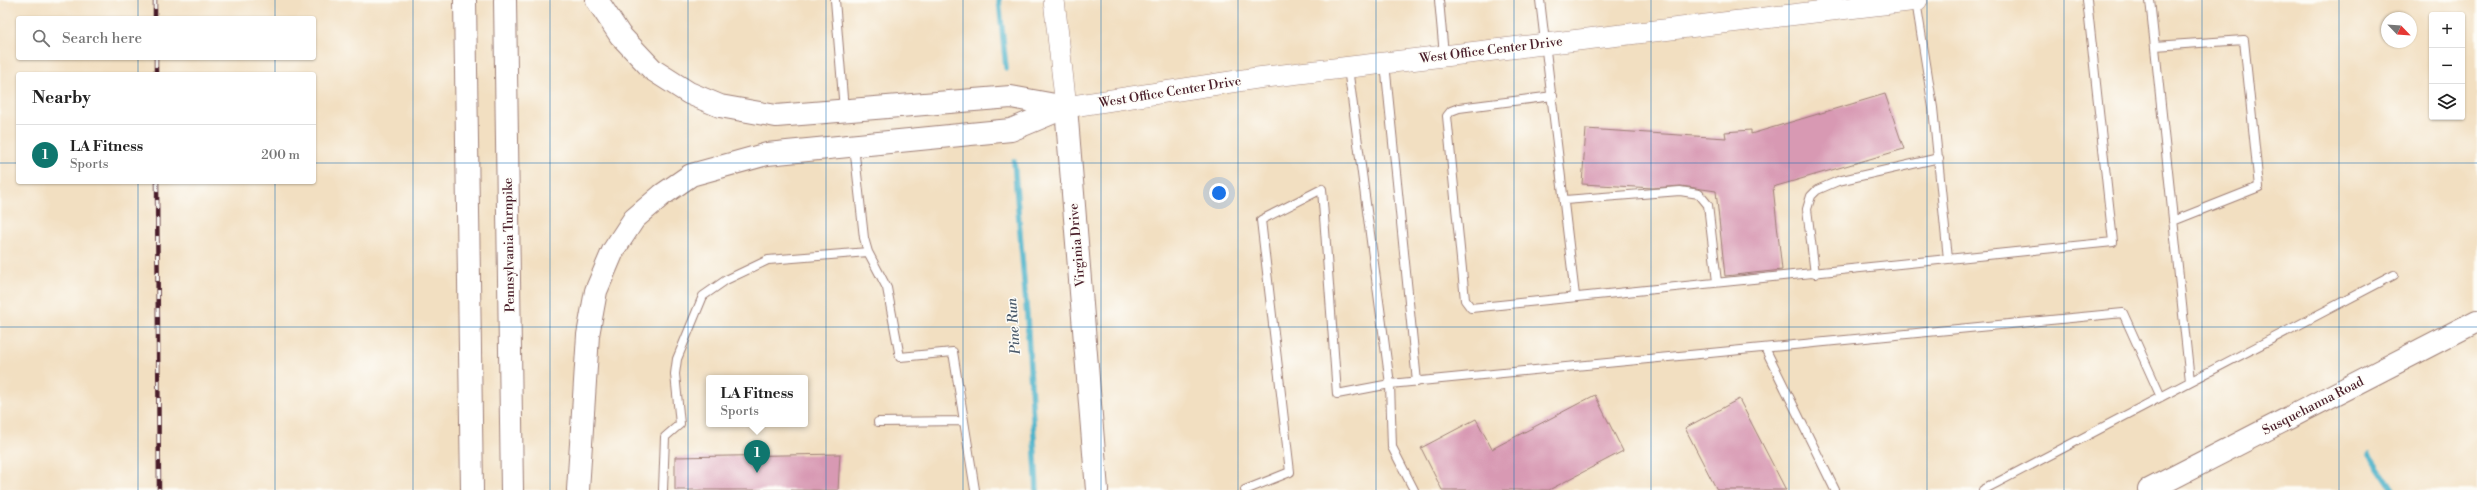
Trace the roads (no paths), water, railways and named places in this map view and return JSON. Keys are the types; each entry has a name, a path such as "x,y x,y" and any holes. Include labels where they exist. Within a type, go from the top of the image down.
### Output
{"main road":[{"path":"465,0 472,490"},
{"name":"Pennsylvania Turnpike","path":"505,0 512,490"},
{"path":"597,0 620,35 653,70 688,93 720,106 776,116 1011,97 1066,107"},
{"path":"578,490 588,335 596,291 613,251 634,219 662,195 691,175 767,154 1011,130 1066,107"},
{"name":"Virginia Drive","path":"1066,107 1097,490"},
{"name":"Susquehanna Road","path":"2149,490 2477,321"}],"street":[{"name":"Virginia Drive","path":"1054,0 1066,107"},
{"name":"West Office Center Drive","path":"1066,107 1257,78 1916,0"}],"lane":[{"path":"835,0 844,110"},
{"path":"1439,0 1444,56"},
{"path":"1540,0 1553,96 1575,296"},
{"path":"1916,0 1939,158 1948,259"},
{"path":"1553,96 1459,108 1451,111 1447,116 1464,292 1466,303 1474,308 1575,296 1815,274 2113,242 2087,0"},
{"path":"2150,0 2190,382"},
{"path":"2155,46 2244,40 2259,187 2173,220"},
{"path":"1385,63 1417,382"},
{"path":"1348,67 1390,384 1392,447 1414,490"},
{"path":"854,146 864,238 868,252 887,288 900,357 953,352 974,490"},
{"path":"1815,274 1807,209 1811,196 1817,190 1838,181 1939,158"},
{"path":"1245,490 1290,472 1261,220 1322,189 1337,394 1390,384 2124,313 2161,397"},
{"path":"1565,200 1680,191 1699,194 1708,205 1717,282"},
{"path":"663,490 665,437 680,424 675,374 677,359 703,296 726,280 768,260 868,252"},
{"path":"1983,490 2394,275"},
{"path":"1765,348 1835,490"},
{"path":"878,422 964,421"}],"waterway":[{"name":"Pine Run","path":"999,0 1006,68"},
{"name":"Pine Run","path":"1014,161 1027,316 1037,490"},
{"path":"2369,454 2393,490"}],"railway":[{"path":"155,0 155,16"},
{"path":"156,60 156,72"},
{"path":"157,184 159,490"}],"place":[{"name":"LA Fitness","path":"757,473"}]}
